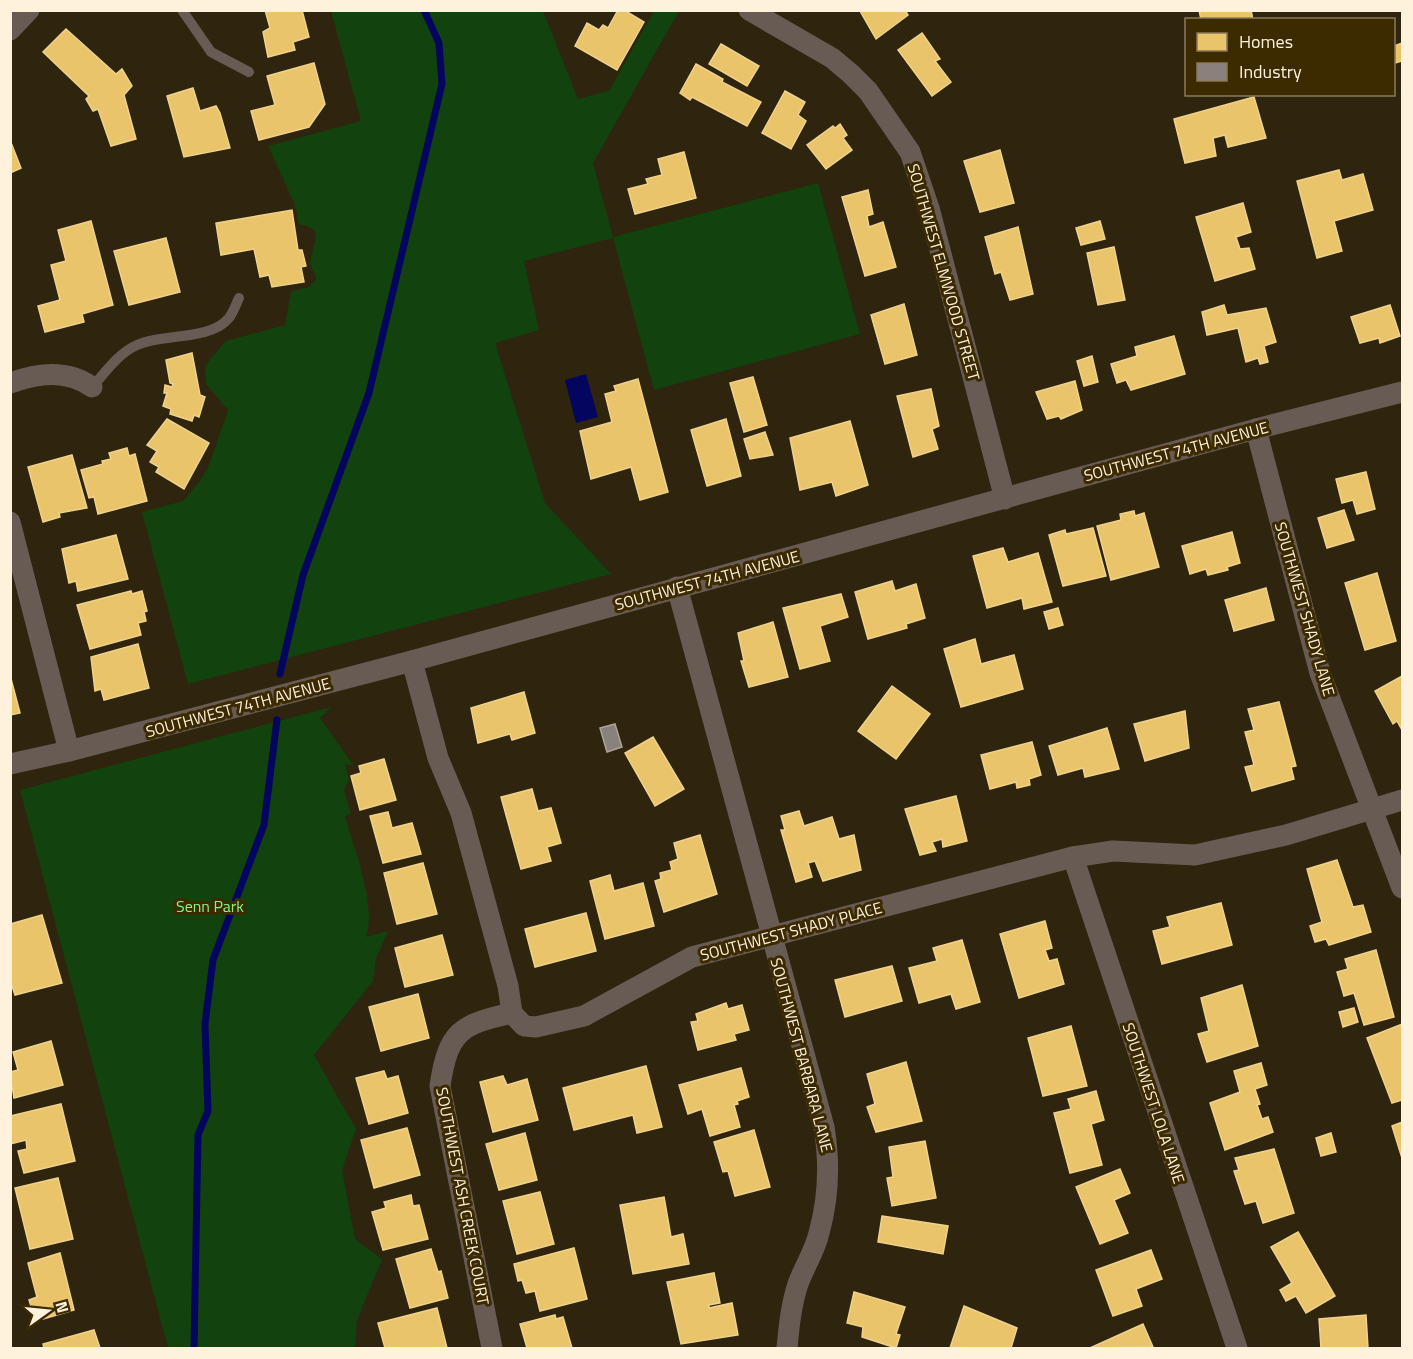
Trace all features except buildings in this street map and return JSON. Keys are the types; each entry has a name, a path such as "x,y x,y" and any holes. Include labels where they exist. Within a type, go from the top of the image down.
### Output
{"street":[{"path":"10,30 29,10"},
{"name":"SOUTHWEST ELMWOOD STREET","path":"749,10 832,58 851,74 868,91 910,152 929,208 1005,499"},
{"path":"10,383 40,375 56,374 83,381 92,387"},
{"name":"SOUTHWEST 74TH AVENUE","path":"10,764 69,752 412,661 1256,429 1402,392"},
{"name":"SOUTHWEST SHADY LANE","path":"1256,429 1320,673 1374,808 1402,888"},
{"path":"10,522 69,752"},
{"name":"SOUTHWEST BARBARA LANE","path":"677,587 824,1127 830,1162 819,1235 798,1283 791,1310 787,1348"},
{"path":"412,661 438,758 461,813 508,986 512,1013"},
{"name":"SOUTHWEST SHADY PLACE","path":"512,1013 524,1026 536,1027 584,1016 692,957 1073,857 1113,851 1195,855 1286,835 1402,800"},
{"name":"SOUTHWEST LOLA LANE","path":"1073,857 1237,1348"},
{"name":"SOUTHWEST ASH CREEK COURT","path":"492,1348 440,1086 443,1062 463,1028 477,1021 512,1013"}],"lane":[{"path":"182,10 211,52 249,72"},
{"path":"92,387 120,356 136,345 197,333 217,326 228,319 239,298"}],"green space":[{"path":"331,11 543,11 578,99 609,91 654,11 679,11 593,163 613,237 818,183 860,334 654,390 613,238 524,261 539,330 495,343 545,503 611,574 188,684 142,512 183,501 208,468 228,410 206,384 205,368 210,359 226,341 285,325 291,291 309,287 316,280 310,261 316,235 314,230 299,225 295,205 268,146 361,121"},
{"name":"Senn Park","path":"331,707 320,718 354,766 345,764 349,780 344,790 351,814 345,816 367,893 369,924 366,937 388,931 376,959 373,981 314,1055 356,1129 342,1170 355,1239 382,1259 357,1320 355,1348 168,1348 20,790"}],"shaded area":[{"path":"586,374 598,417 576,423 565,380"}],"waterway":[{"path":"280,674 303,575 369,393 442,84 439,43 424,10"},
{"path":"194,1348 198,1135 208,1111 205,1024 213,960 264,825 277,720"}]}
